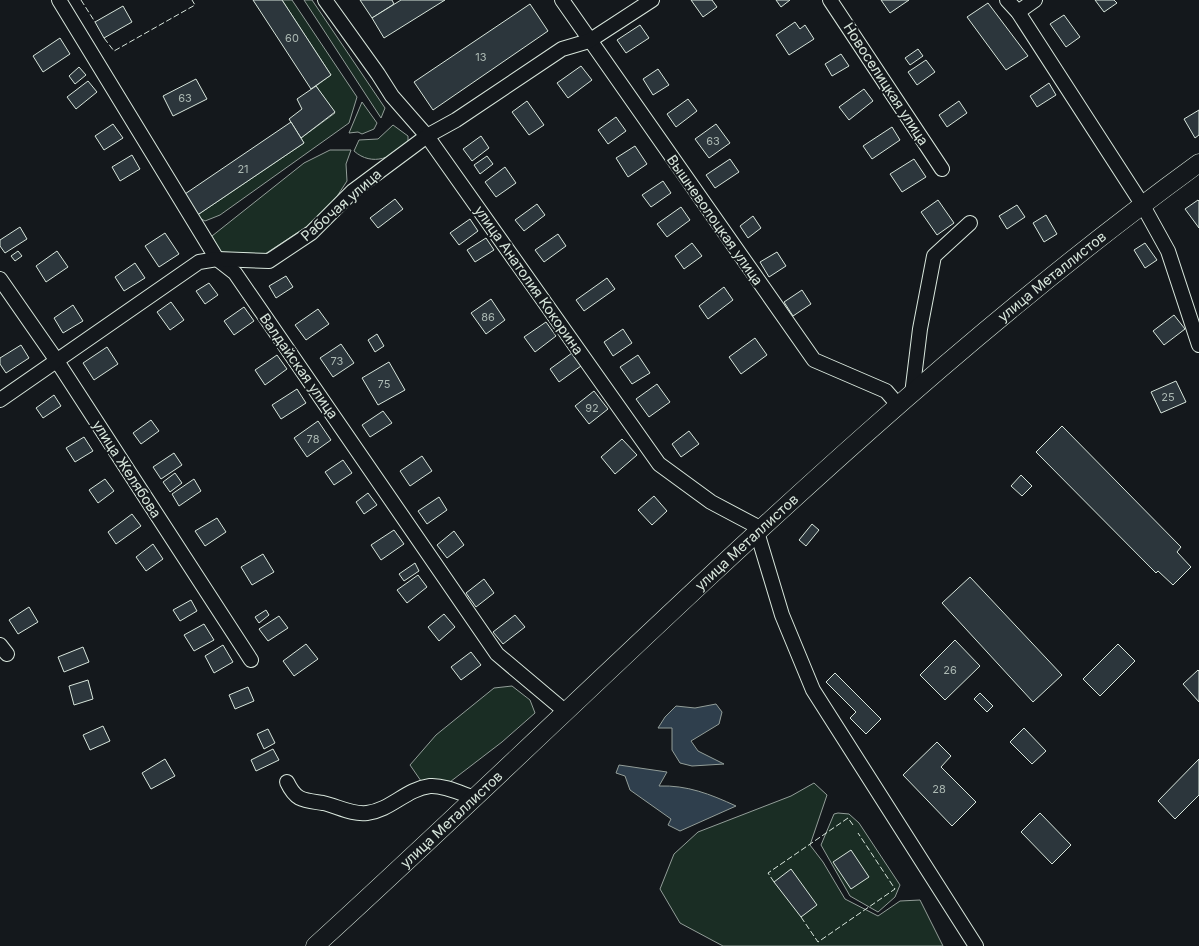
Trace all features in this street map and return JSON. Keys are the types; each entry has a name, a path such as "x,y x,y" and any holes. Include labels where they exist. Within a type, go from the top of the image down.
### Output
{"main road":[{"name":"улица Металлистов","path":"315,946 759,530 912,394 1034,290 1142,204 1199,163"}],"street":[{"name":"Валдайская улица","path":"59,0 217,259 235,273 498,654 566,712"},
{"name":"улица Анатолия Кокорина","path":"326,0 392,96 427,136 659,464 711,502 759,530"},
{"name":"Вышневолоцкая улица","path":"562,0 814,360 886,391 899,406"},
{"name":"Рабочая улица","path":"0,400 199,262 217,259 269,261 311,233 353,191 427,136 456,120 562,49 589,41 652,0"},
{"name":"Новоселицкая улица","path":"830,0 942,169"},
{"path":"1007,0 1018,12 1142,204 1168,251 1199,345"},
{"path":"1018,12 1035,0"},
{"path":"912,394 920,329 934,256 970,223"},
{"name":"улица Желябова","path":"0,279 57,361 252,660"},
{"path":"759,530 782,615 813,690 976,946"},
{"path":"286,782 292,793 302,800 367,813 392,804 423,787 440,786 474,798"}],"green space":[{"path":"282,0 292,0 357,97 349,123 220,215 205,221 196,216 304,143 301,138 335,113 316,86 331,75"},
{"path":"304,0 312,0 385,108 381,118"},
{"path":"362,102 377,123 374,129 362,134 358,132 349,133"},
{"path":"393,125 408,136 408,141 390,156 368,159 354,151 359,140 378,139"},
{"path":"330,150 351,150 346,164 347,181 332,204 309,225 265,254 220,252 212,236 304,163"},
{"path":"512,686 530,700 535,713 502,742 446,785 421,781 410,765 436,735 494,688"},
{"path":"814,783 827,795 810,845 823,862 845,899 878,916 900,901 920,900 943,946 723,946 680,923 660,889 674,854 698,832 791,796"},
{"path":"834,814 849,814 859,823 900,885 895,897 878,912 850,896 821,845"}],"water":[{"path":"716,704 722,712 719,724 691,741 698,751 724,764 692,766 680,763 672,750 672,728 658,728 665,717 676,706 695,708"},
{"path":"619,765 667,772 659,786 679,787 698,791 736,806 680,831 668,825 671,819 630,790 625,776 616,773"}],"building":[{"path":"253,0 282,0 331,75 311,89"},
{"path":"360,0 392,0 394,4 372,18"},
{"path":"401,0 445,0 384,38 372,18"},
{"path":"691,0 712,0 717,7 703,17"},
{"path":"776,0 790,0 781,7"},
{"path":"881,0 909,0 890,13"},
{"path":"1095,0 1114,0 1117,3 1104,12"},
{"path":"988,3 1028,56 1006,70 967,17"},
{"path":"530,4 548,31 433,110 414,82"},
{"path":"123,6 132,22 104,38 95,22"},
{"path":"1064,15 1080,37 1066,47 1050,24"},
{"path":"795,22 800,29 805,25 814,39 789,55 776,35"},
{"path":"640,25 649,38 626,53 617,40"},
{"path":"60,38 70,54 43,72 33,56"},
{"path":"918,49 923,56 910,65 905,58"},
{"path":"841,54 849,66 832,76 825,64"},
{"path":"926,60 935,72 917,85 908,72"},
{"path":"581,66 592,80 568,98 557,83"},
{"path":"79,67 86,75 75,84 69,76"},
{"path":"658,69 669,85 653,95 643,79"},
{"path":"196,79 207,99 173,116 163,96"},
{"path":"88,81 97,92 76,109 67,97"},
{"path":"1049,83 1056,95 1037,107 1030,96"},
{"path":"316,86 335,112 301,138 289,119 302,109 297,99"},
{"path":"864,89 873,101 849,120 839,107"},
{"path":"688,99 697,111 676,127 667,114"},
{"path":"527,101 544,125 529,135 512,112"},
{"path":"959,101 967,113 947,127 939,115"},
{"path":"1199,110 1199,135 1195,138 1184,119"},
{"path":"616,117 626,131 608,144 598,130"},
{"path":"291,122 304,143 196,216 182,196"},
{"path":"113,124 123,138 104,150 95,136"},
{"path":"716,124 730,143 709,158 695,139"},
{"path":"892,127 900,140 872,159 863,146"},
{"path":"481,136 489,148 472,161 463,149"},
{"path":"635,146 647,164 628,177 616,158"},
{"path":"132,155 140,169 120,181 112,167"},
{"path":"487,156 493,164 480,174 474,165"},
{"path":"730,159 739,172 715,188 706,175"},
{"path":"914,159 926,177 902,192 890,174"},
{"path":"505,167 516,183 496,197 485,182"},
{"path":"663,181 671,193 651,207 642,195"},
{"path":"395,199 403,209 378,228 370,218"},
{"path":"938,200 954,223 937,235 921,212"},
{"path":"1199,201 1199,228 1185,209"},
{"path":"537,204 545,215 524,231 515,220"},
{"path":"1017,205 1025,217 1007,229 999,216"},
{"path":"681,207 690,220 667,237 657,224"},
{"path":"1046,215 1057,234 1044,242 1033,223"},
{"path":"753,216 761,228 748,238 740,226"},
{"path":"470,219 478,231 459,245 450,233"},
{"path":"20,227 27,239 5,253 0,246 0,240"},
{"path":"165,233 179,254 159,267 145,246"},
{"path":"558,234 566,246 544,262 535,250"},
{"path":"486,238 494,250 475,262 467,250"},
{"path":"692,243 702,256 684,269 675,256"},
{"path":"1145,243 1157,260 1145,268 1134,250"},
{"path":"18,251 22,256 15,261 11,256"},
{"path":"57,251 68,267 46,282 36,266"},
{"path":"777,252 786,266 769,277 760,262"},
{"path":"135,263 145,278 124,291 115,277"},
{"path":"286,276 293,287 276,298 269,286"},
{"path":"607,278 615,289 584,311 576,300"},
{"path":"209,283 218,295 205,304 196,291"},
{"path":"724,287 733,300 708,319 699,306"},
{"path":"802,290 811,304 793,316 784,302"},
{"path":"491,299 505,320 486,334 471,313"},
{"path":"171,302 184,320 170,330 157,312"},
{"path":"73,305 83,321 63,333 54,318"},
{"path":"244,307 254,321 234,335 224,321"},
{"path":"318,309 329,324 306,340 295,325"},
{"path":"1174,315 1185,329 1164,345 1153,331"},
{"path":"546,322 556,336 535,352 524,337"},
{"path":"623,329 632,343 613,356 604,342"},
{"path":"377,334 384,346 375,352 368,340"},
{"path":"755,338 767,355 741,374 729,357"},
{"path":"341,344 354,363 333,377 320,358"},
{"path":"21,345 29,358 6,373 0,364 0,358"},
{"path":"107,347 118,364 94,380 83,363"},
{"path":"572,353 581,366 559,382 550,369"},
{"path":"277,355 287,369 265,385 255,370"},
{"path":"638,355 650,373 632,384 620,367"},
{"path":"389,362 405,390 378,405 362,378"},
{"path":"1176,381 1186,402 1161,413 1151,392"},
{"path":"657,384 670,402 649,417 636,399"},
{"path":"297,389 306,403 281,419 272,405"},
{"path":"594,391 608,409 589,424 575,406"},
{"path":"54,395 61,406 43,418 36,408"},
{"path":"383,411 392,423 370,437 362,425"},
{"path":"151,420 159,431 141,444 133,433"},
{"path":"318,421 331,440 307,457 294,438"},
{"path":"1062,426 1181,547 1177,552 1191,567 1173,585 1158,571 1156,573 1036,452"},
{"path":"689,431 699,444 681,457 672,444"},
{"path":"84,437 93,451 75,462 66,448"},
{"path":"622,439 637,455 615,474 601,457"},
{"path":"174,453 182,465 161,479 153,467"},
{"path":"422,456 432,471 410,486 400,471"},
{"path":"343,460 352,473 334,485 325,472"},
{"path":"175,473 182,483 170,492 163,482"},
{"path":"1021,475 1032,486 1022,496 1011,486"},
{"path":"105,479 114,491 98,503 89,490"},
{"path":"194,479 201,491 179,506 172,494"},
{"path":"368,493 377,505 364,514 356,502"},
{"path":"654,496 667,511 652,525 638,510"},
{"path":"439,497 447,510 427,524 418,511"},
{"path":"132,514 141,526 116,544 108,532"},
{"path":"217,518 226,532 205,546 195,531"},
{"path":"812,524 819,530 806,546 799,540"},
{"path":"394,530 404,544 381,560 371,545"},
{"path":"454,531 464,545 447,558 437,545"},
{"path":"153,544 163,559 146,571 136,557"},
{"path":"263,554 274,572 252,585 241,567"},
{"path":"415,563 419,571 404,581 399,574"},
{"path":"418,575 427,587 407,603 397,590"},
{"path":"970,577 1062,675 1033,702 942,603"},
{"path":"484,579 494,593 476,607 466,593"},
{"path":"191,600 197,611 180,621 173,610"},
{"path":"29,607 38,622 18,634 9,620"},
{"path":"266,610 269,615 259,623 255,617"},
{"path":"444,614 455,627 439,641 428,627"},
{"path":"515,615 525,627 503,644 493,632"},
{"path":"279,616 288,628 268,641 259,629"},
{"path":"204,624 214,640 194,651 184,635"},
{"path":"955,640 980,666 945,700 920,675"},
{"path":"306,644 318,659 294,676 283,661"},
{"path":"1118,644 1135,661 1100,696 1083,679"},
{"path":"223,645 233,662 214,673 205,656"},
{"path":"83,647 89,662 64,672 58,657"},
{"path":"471,652 481,665 461,680 451,667"},
{"path":"1199,671 1199,702 1183,684"},
{"path":"835,673 881,719 866,734 850,718 856,712 826,682"},
{"path":"88,680 93,699 74,705 69,686"},
{"path":"248,687 254,701 235,709 229,695"},
{"path":"980,693 993,706 987,712 974,699"},
{"path":"103,726 110,741 90,750 83,735"},
{"path":"1024,728 1046,751 1032,764 1010,742"},
{"path":"268,729 275,743 264,749 257,734"},
{"path":"937,742 951,756 941,767 976,802 952,826 903,775"},
{"path":"273,749 279,760 256,771 251,760"},
{"path":"165,759 175,776 151,789 142,773"},
{"path":"1199,759 1199,795 1175,819 1158,801"},
{"path":"1040,813 1071,845 1052,864 1021,832"},
{"path":"851,850 869,877 851,889 833,862"},
{"path":"791,869 817,905 801,917 774,882"}],"fence":[{"path":"81,0 95,22"},
{"path":"104,38 114,51 195,5 192,0"},
{"path":"774,882 768,873 848,818 853,825"},
{"path":"801,917 818,942 895,889 858,833"}]}
